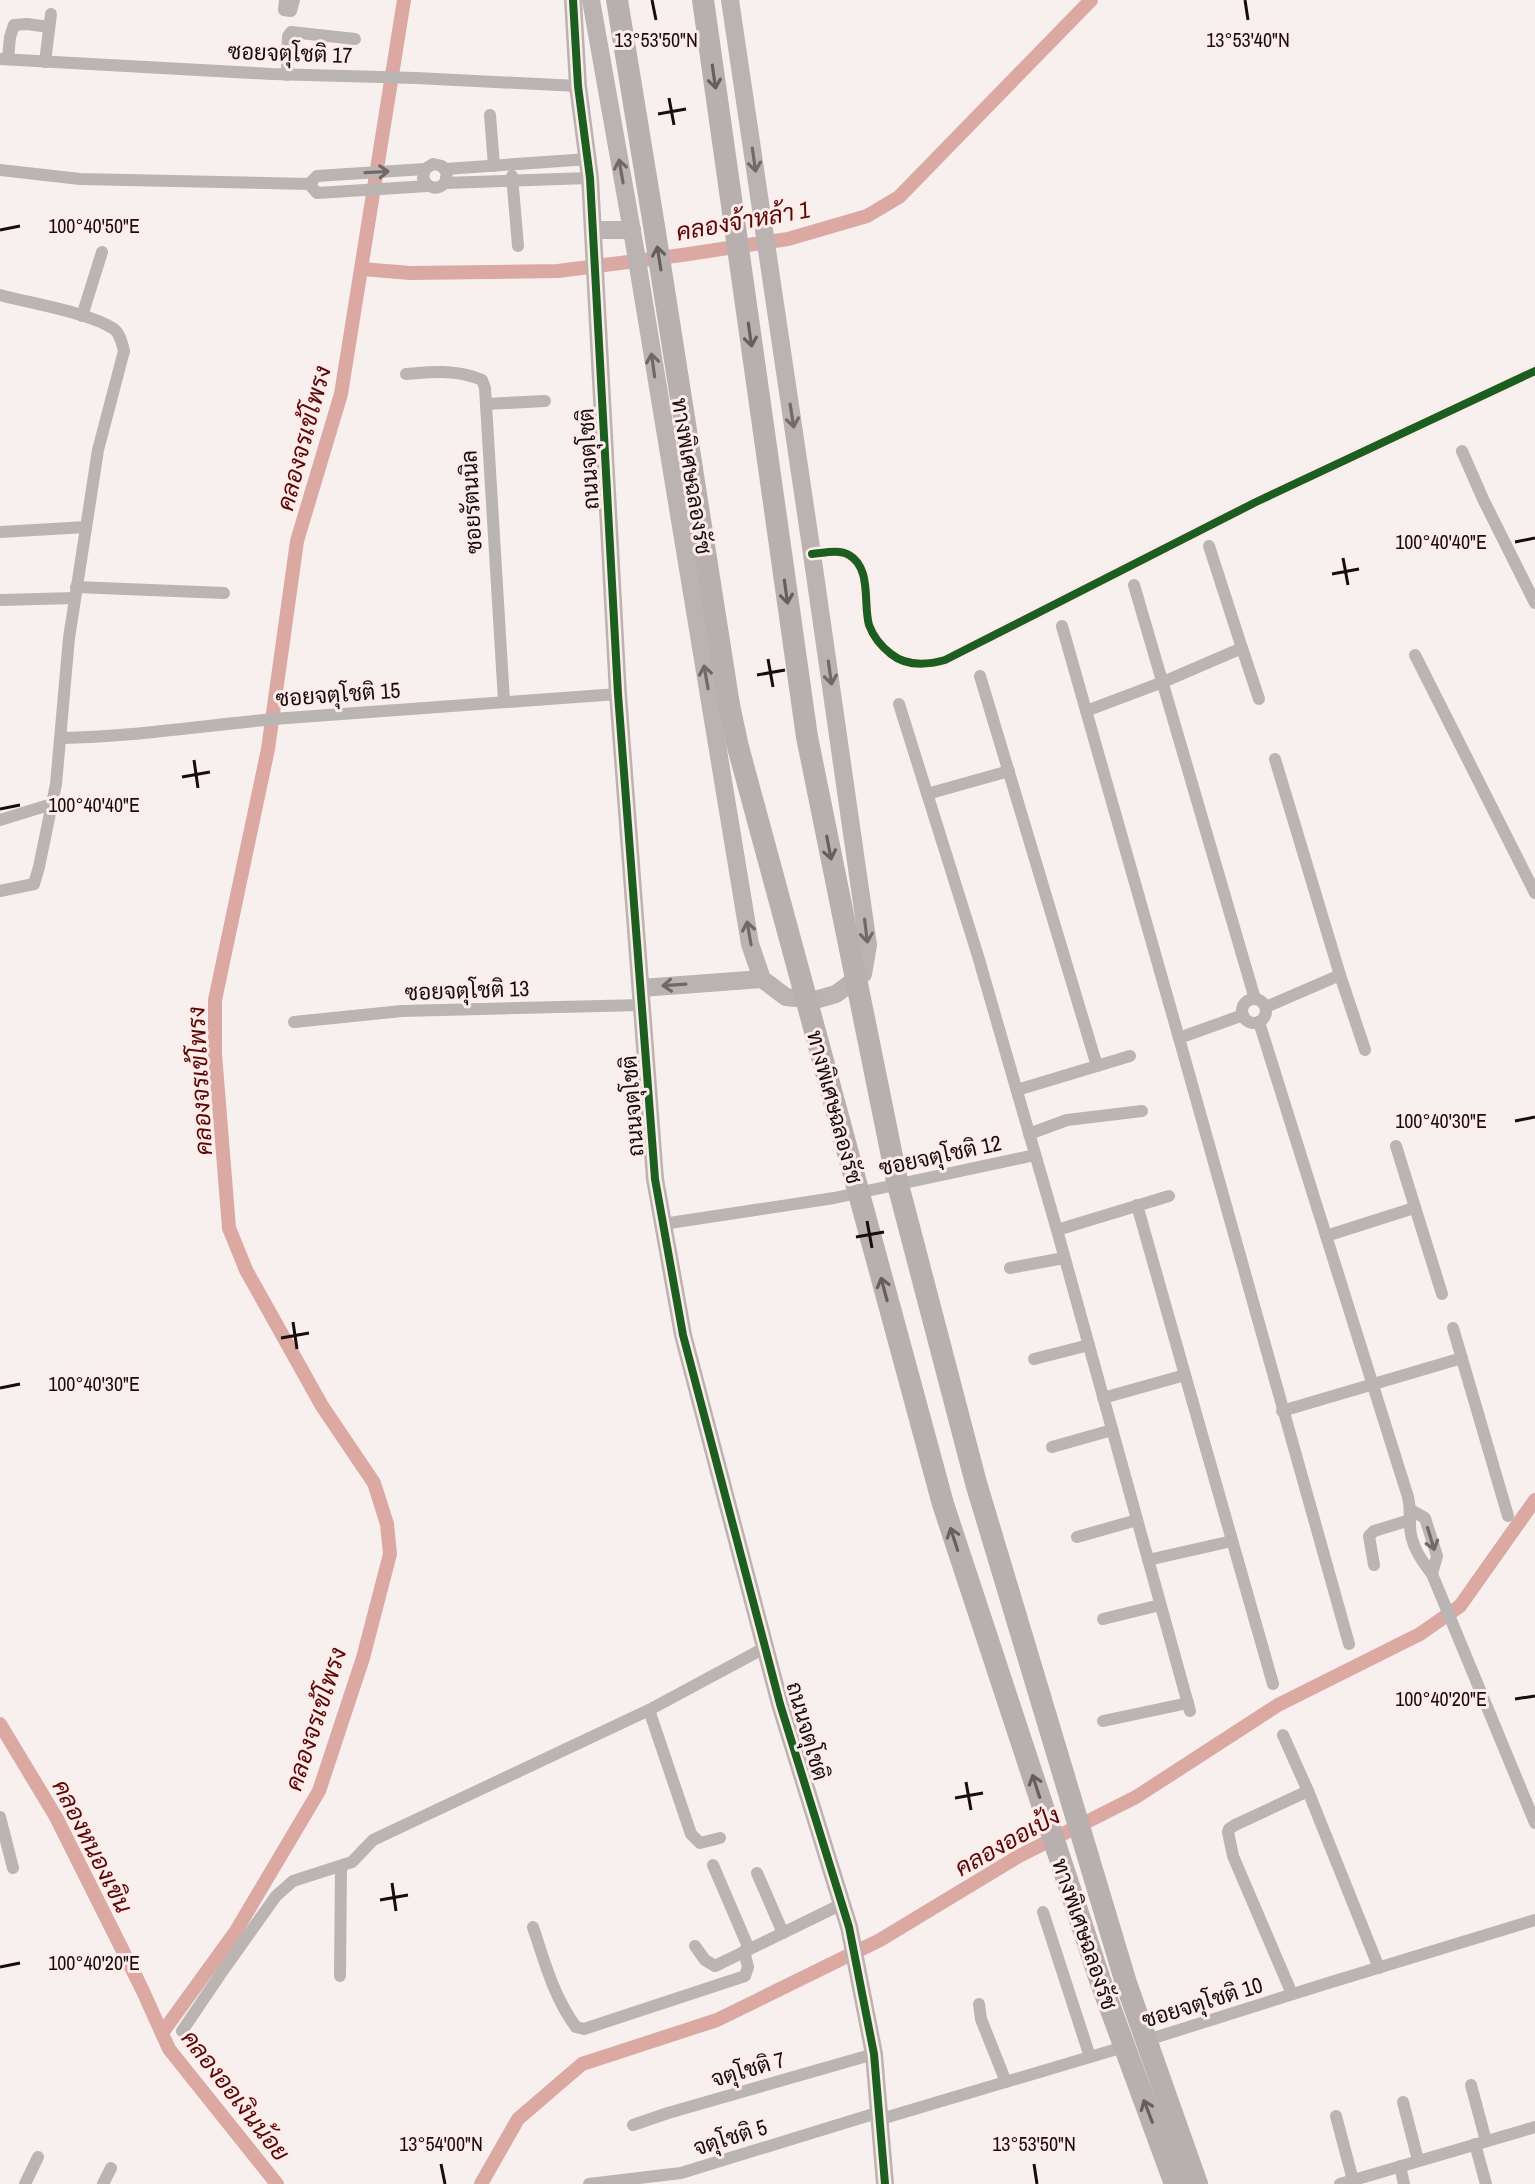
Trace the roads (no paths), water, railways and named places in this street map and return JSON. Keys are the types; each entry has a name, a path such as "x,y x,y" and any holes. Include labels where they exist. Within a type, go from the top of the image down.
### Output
{"highway":[{"name":"ทางพิเศษฉลองรัช","path":"617,0 654,226 653,289 684,418 724,680 738,747 943,1504 1100,1980 1175,2184"},
{"name":"ทางพิเศษฉลองรัช","path":"703,0 807,737 897,1181 990,1529 1126,1983 1197,2184"}],"street":[{"path":"285,0 284,10 291,11 294,0"},
{"name":"ถนนจตุโชติ","path":"573,0 578,86 590,169 618,694 655,1179 683,1335 784,1717 849,1927 861,1978 874,2054 885,2184"},
{"path":"591,0 633,239 653,289 653,368 750,944 762,979 786,997 815,1000 836,994 863,974 868,945 730,0"},
{"path":"4,59 14,25 50,21 45,62"},
{"path":"287,75 288,36 291,32 355,39"},
{"name":"ซอยจตุโชติ 17","path":"4,59 287,75 578,86"},
{"path":"490,115 494,166"},
{"path":"0,170 80,179 309,184 317,176 418,169 437,164 445,176"},
{"path":"512,164 518,246"},
{"path":"309,184 317,193 437,188 445,176 494,166 512,164 590,169"},
{"path":"418,169 428,186"},
{"path":"445,176 512,180 590,169"},
{"path":"593,239 633,239"},
{"path":"82,316 102,252"},
{"path":"0,295 93,319 116,331 124,351 98,450 65,667 56,784 39,867 34,884 0,891"},
{"name":"ซอยรัตนนิล","path":"406,374 451,371 478,378 485,388 504,701"},
{"path":"812,554 837,552 850,555 858,562 863,574 872,631 881,645 897,659 909,663 945,660 1256,502 1535,371"},
{"path":"486,404 545,401"},
{"path":"1462,451 1535,603"},
{"path":"0,532 86,527"},
{"path":"1209,546 1259,699"},
{"path":"1134,585 1260,1003 1265,1016 1259,1022 1249,1022 1243,1015 1246,1002 1260,1003 1340,975"},
{"path":"0,600 76,592 224,593"},
{"path":"1062,626 1349,1644"},
{"path":"1086,711 1242,648"},
{"path":"1415,655 1535,893"},
{"path":"980,676 1097,1066"},
{"name":"ซอยจตุโชติ 15","path":"61,738 618,694"},
{"path":"899,704 1017,1090 1189,1707 1103,1721"},
{"path":"1275,759 1365,1050"},
{"path":"927,794 1009,771"},
{"path":"0,820 52,804"},
{"path":"642,996 762,979"},
{"name":"ซอยจตุโชติ 13","path":"294,1022 402,1011 642,996"},
{"path":"1179,1038 1243,1015"},
{"path":"1259,1022 1411,1515 1410,1526 1418,1557 1434,1579 1535,1823"},
{"path":"1017,1090 1130,1056"},
{"path":"1029,1134 1067,1120 1142,1111"},
{"path":"1396,1146 1442,1294"},
{"name":"ซอยจตุโชติ 12","path":"663,1224 834,1198 1035,1155"},
{"path":"1057,1230 1169,1196"},
{"path":"1137,1205 1273,1684"},
{"path":"1326,1236 1414,1208"},
{"path":"1010,1268 1064,1258"},
{"path":"1453,1328 1508,1516"},
{"path":"1034,1359 1089,1345"},
{"path":"1282,1411 1462,1358"},
{"path":"1103,1398 1185,1375"},
{"path":"1052,1447 1112,1430"},
{"path":"1374,1565 1369,1536 1411,1515"},
{"path":"1077,1537 1137,1520"},
{"path":"1148,1560 1232,1541"},
{"path":"1103,1619 1160,1605"},
{"path":"182,2031 276,1896 293,1881 352,1862 373,1840 649,1710 766,1647"},
{"path":"649,1710 691,1834 700,1843 720,1838"},
{"path":"1283,1735 1379,1968"},
{"path":"1292,1994 1233,1856 1228,1832 1235,1825 1308,1791"},
{"path":"0,1817 13,1868"},
{"path":"533,1927 562,2003 576,2027 584,2029 745,1976 747,1950 713,1865"},
{"path":"340,1976 341,1866"},
{"path":"757,1873 783,1933"},
{"path":"695,1946 705,1960 715,1966 842,1904"},
{"path":"1043,1912 1090,2057"},
{"name":"ซอยจตุโชติ 10","path":"880,2115 1090,2057 1535,1920"},
{"path":"979,2004 984,2030 1006,2082"},
{"name":"จตุโชติ 7","path":"633,2125 874,2054"},
{"path":"1471,2085 1486,2184"},
{"path":"1403,2102 1418,2160"},
{"name":"จตุโชติ 5","path":"589,2184 681,2173 880,2115"},
{"path":"1336,2116 1354,2182"},
{"path":"1340,2184 1535,2127"},
{"path":"25,2184 38,2157"},
{"path":"1400,2166 1404,2184"},
{"path":"103,2184 111,2168"}],"waterway":[{"name":"คลองจรเข้โพรง","path":"162,2033 236,1931 319,1791 363,1658 390,1554 387,1524 374,1483 322,1406 246,1270 229,1228 215,1054 215,1000 268,749 297,541 341,394 404,0"},
{"name":"คลองจ้าหล้า 1","path":"362,269 410,273 558,271 788,239 867,216 899,197 1091,0"},
{"name":"คลองออเป้ง","path":"481,2184 518,2119 582,2064 717,2020 880,1940 1019,1856 1136,1797 1278,1705 1420,1634 1460,1606 1535,1500"},
{"name":"คลองหนองเขิน","path":"0,1724 56,1817 169,2049 277,2184"}],"water label":[{"name":"คลองออเงินน้อย","path":"236,2095"}]}
